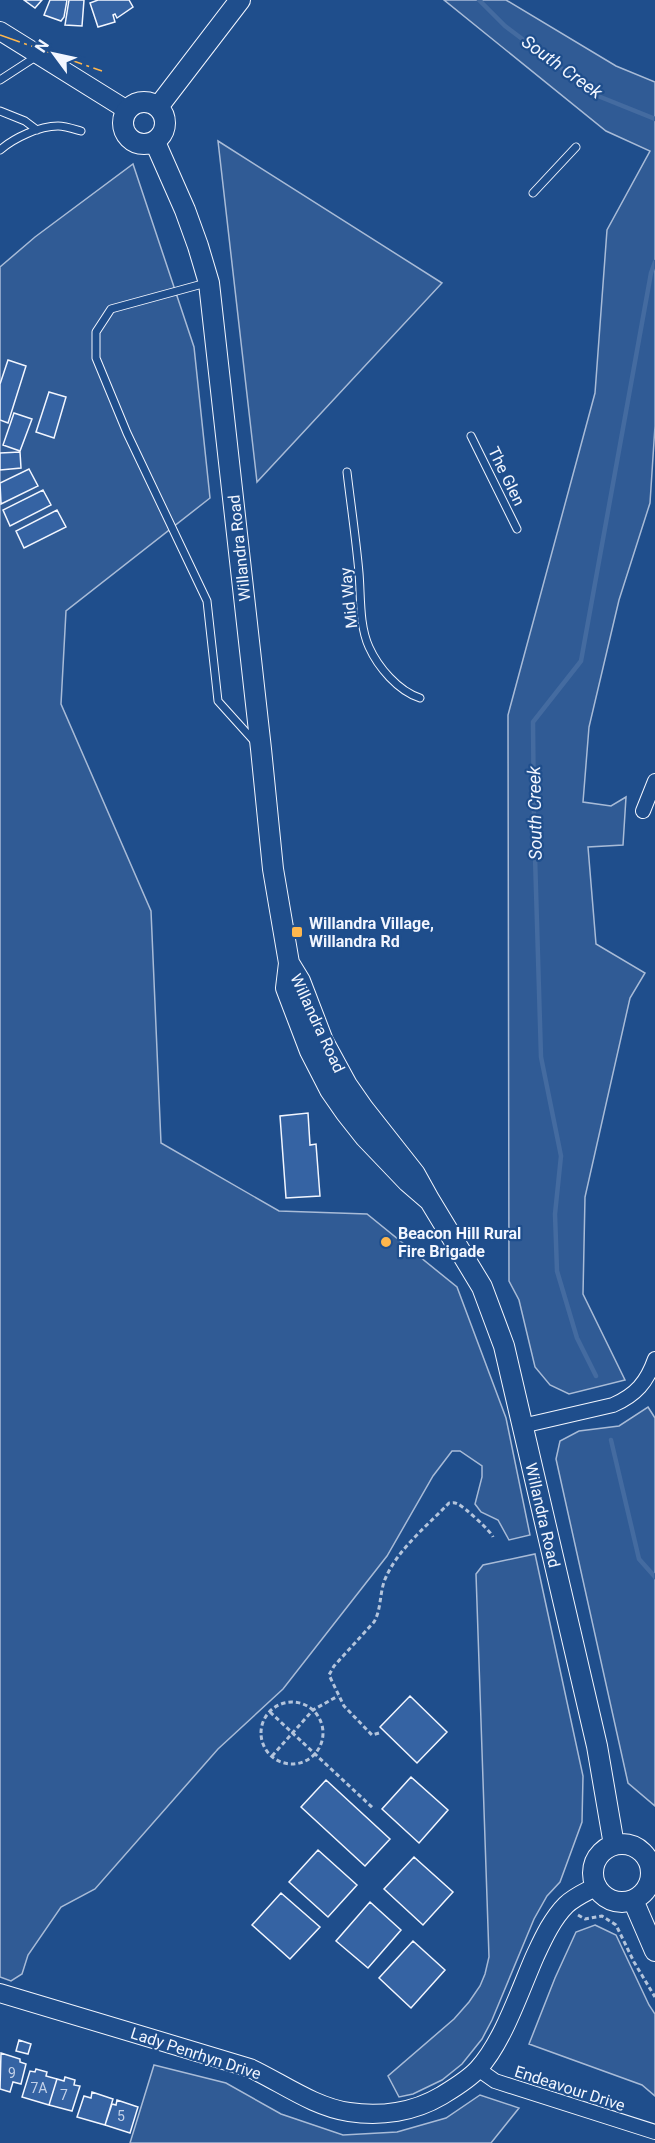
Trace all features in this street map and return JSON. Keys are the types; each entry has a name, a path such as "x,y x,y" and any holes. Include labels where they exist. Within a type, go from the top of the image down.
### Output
{"main road":[{"path":"158,107 240,0"},
{"path":"139,102 152,103 158,107 164,113 166,121 161,137 155,142 140,144 128,137 123,124 127,110 139,102"},
{"name":"Willandra Road","path":"155,142 185,210 208,283 273,868 289,963 286,988 310,1051 330,1090 365,1137 408,1182 430,1201 482,1287 493,1315 504,1346 597,1746 614,1845"},
{"path":"614,1845 631,1845 653,1863 649,1886 639,1897 626,1902 606,1897 594,1878 596,1862 606,1849 614,1845"},
{"path":"633,1900 655,1951"}],"street":[{"path":"0,31 127,110"},
{"path":"643,811 655,781"},
{"path":"522,1426 623,1401 637,1392 644,1384 650,1376 655,1359"},
{"name":"Lady Penrhyn Drive","path":"0,1993 250,2068 321,2105 349,2112 377,2114 403,2112 430,2103 478,2070 501,2034 553,1921 565,1906 597,1886"},
{"name":"Endeavour Drive","path":"478,2070 495,2081 655,2132"}],"lane":[{"path":"0,80 39,54"},
{"path":"0,111 25,121 37,130"},
{"path":"0,150 7,143 37,130 58,126 81,131"},
{"path":"533,193 576,147"},
{"path":"208,283 111,309 96,332 96,358 127,433 207,601 218,701 261,749"},
{"name":"The Glen","path":"471,436 518,529"},
{"name":"Mid Way","path":"347,472 364,629 368,646 378,664 394,681 407,692 420,698"}],"path":[{"path":"379,1733 372,1735 344,1706 330,1680 331,1671 378,1615 384,1581 396,1559 449,1503 459,1504 485,1526 493,1537"},
{"path":"272,1756 314,1710 338,1696"},
{"path":"293,1702 302,1703 314,1710 323,1732 323,1740 315,1754 294,1763 281,1761 272,1756 264,1746 262,1737 264,1719 270,1712 277,1706 293,1702"},
{"path":"270,1712 374,1809"},
{"path":"565,1906 585,1919 602,1916 616,1924 634,1962 655,1997"}],"shaded area":[{"path":"444,0 506,0 616,66 655,82 655,426 650,503 619,600 589,727 583,802 611,806 626,797 623,845 588,847 596,944 645,973 630,998 585,1197 583,1294 625,1380 569,1394 550,1385 535,1367 519,1300 509,1281 508,715 595,393 607,230 650,151 606,131"},
{"path":"218,141 442,283 257,482"},
{"path":"133,164 194,347 210,498 66,611 61,704 151,911 161,1143 279,1211 367,1214 457,1287 506,1418 530,1535 509,1540 498,1520 481,1512 475,1504 482,1477 482,1466 460,1451 452,1451 433,1476 387,1556 283,1689 218,1749 95,1889 61,1907 28,1955 22,1974 11,1981 0,1977 0,267 35,237"},
{"path":"648,1407 655,1418 655,1806 628,1783 556,1459 560,1441 579,1431 619,1426"},
{"path":"535,1554 583,1776 582,1822 560,1882 547,1896 534,1919 482,2039 462,2064 442,2080 413,2094 399,2097 388,2076 454,2019 469,2002 485,1974 489,1957 476,1574 483,1565"},
{"path":"595,1925 616,1935 655,2014 655,2096 642,2085 529,2044 576,1932"},
{"path":"154,2065 226,2083 281,2114 343,2135 397,2132 446,2118 480,2095 519,2108 491,2143 130,2143"}],"building":[{"path":"24,0 42,0 35,8"},
{"path":"50,0 67,0 61,21 44,15"},
{"path":"69,0 84,0 82,26 65,25"},
{"path":"98,0 129,0 133,7 117,18 115,14 113,15 115,22 98,27 90,3"},
{"path":"8,360 26,366 8,423 0,420 0,384"},
{"path":"49,392 66,397 54,438 36,432"},
{"path":"14,413 32,419 20,451 3,445"},
{"path":"20,452 21,468 0,470 0,453"},
{"path":"29,469 38,486 1,504 0,483"},
{"path":"43,490 51,505 10,526 3,510"},
{"path":"57,510 66,527 24,548 16,531"},
{"path":"308,1113 310,1145 316,1144 320,1196 286,1198 280,1116"},
{"path":"410,1696 447,1732 417,1763 380,1727"},
{"path":"411,1777 448,1810 419,1843 382,1809"},
{"path":"326,1780 390,1839 365,1866 301,1807"},
{"path":"318,1850 357,1885 328,1917 289,1882"},
{"path":"414,1857 453,1892 423,1925 384,1889"},
{"path":"281,1893 320,1927 290,1959 252,1925"},
{"path":"370,1902 401,1930 368,1968 336,1941"},
{"path":"413,1941 445,1970 411,2008 379,1978"},
{"path":"19,2040 31,2044 28,2054 16,2051"},
{"path":"1,2053 20,2059 20,2062 26,2064 21,2084 13,2082 10,2092 0,2089"},
{"path":"36,2069 47,2072 46,2076 57,2079 49,2105 22,2097 30,2071 35,2072"},
{"path":"65,2077 75,2080 74,2085 80,2086 72,2111 49,2105 57,2079 64,2081"},
{"path":"92,2092 113,2099 105,2125 77,2117 84,2096 91,2098"},
{"path":"117,2100 138,2107 130,2133 105,2125 112,2104 116,2105"}],"waterway":[{"name":"South Creek","path":"479,0 505,26 598,96 655,119"},
{"name":"South Creek","path":"596,1376 577,1338 557,1271 555,1214 561,1156 541,1057 533,722 581,661 651,273 655,262"},
{"name":"South Creek","path":"611,1440 639,1559 655,1577"}],"power":[{"path":"0,35 102,71"}],"place":[{"name":"Willandra Village, Willandra Rd","path":"297,932"},
{"name":"Beacon Hill Rural Fire Brigade","path":"386,1242"}]}
